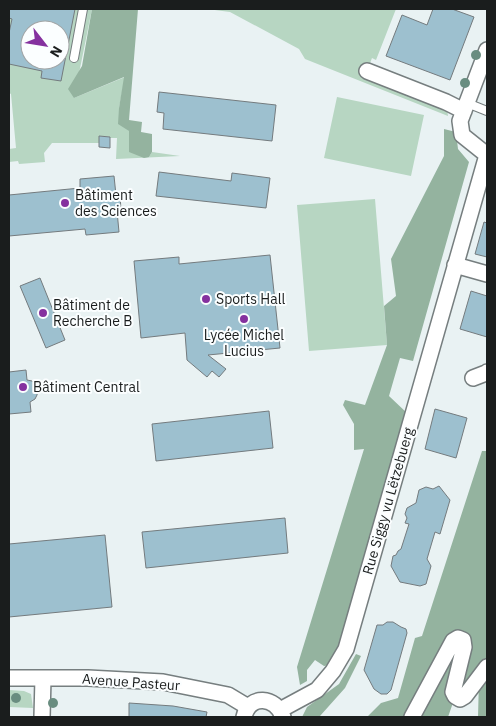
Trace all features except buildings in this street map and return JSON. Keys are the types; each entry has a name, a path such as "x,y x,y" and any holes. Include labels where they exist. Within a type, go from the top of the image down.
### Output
{"street":[{"name":"Rue Siggy vu Lëtzebuerg","path":"282,713 303,696 316,690 333,671 346,649 487,155 462,134 460,121 487,50"},
{"path":"367,71 446,102 465,107"},
{"path":"455,265 487,274"},
{"path":"473,378 487,372"},
{"path":"412,717 453,641 458,638 463,640 464,647 453,692 455,696 460,699 465,696 487,667"},
{"name":"Avenue Pasteur","path":"9,678 88,678 163,682 228,695 246,712 254,702 261,700 269,701 275,704 282,713"},
{"path":"42,717 43,678"}],"lane":[{"path":"74,58 83,9"},
{"path":"465,107 487,111"}],"green space":[{"path":"9,9 92,9 74,98 125,77 119,108 129,131 149,157 152,152 180,156 116,159 117,138 100,136 99,143 52,143 44,153 45,162 19,164 18,161 9,162 9,149 16,148 11,94 9,93"},
{"path":"92,9 138,9 129,120 142,122 141,132 152,134 152,152 149,157 144,158 129,152 129,131 118,124 124,77 74,98 68,89 82,66"},
{"path":"207,9 396,9 376,60 372,58 367,71 446,102 448,116 305,59 299,49 230,12"},
{"path":"337,97 424,115 411,176 324,158"},
{"path":"444,129 456,132 458,149 469,162 413,361 400,358 389,396 408,414 342,642 331,665 324,666 315,660 307,670 307,681 300,685 297,667 364,449 354,450 354,424 343,405 345,400 365,405 387,345 384,306 396,296 391,259 444,156"},
{"path":"375,199 387,345 309,351 297,205"},
{"path":"482,451 487,451 487,717 478,717 479,679 455,697 448,717 367,717 381,703 398,698 415,638 422,636"},
{"path":"356,654 361,656 345,688 321,717 302,717 307,707 339,684"},
{"path":"9,690 24,691 31,694 33,708 9,707"}],"place":[{"name":"Bâtiment des Sciences","path":"65,203"},
{"name":"Sports Hall","path":"206,299"},
{"name":"Bâtiment de Recherche B","path":"43,313"},
{"name":"Lycée Michel Lucius","path":"244,319"},
{"name":"Bâtiment Central","path":"23,387"}]}
